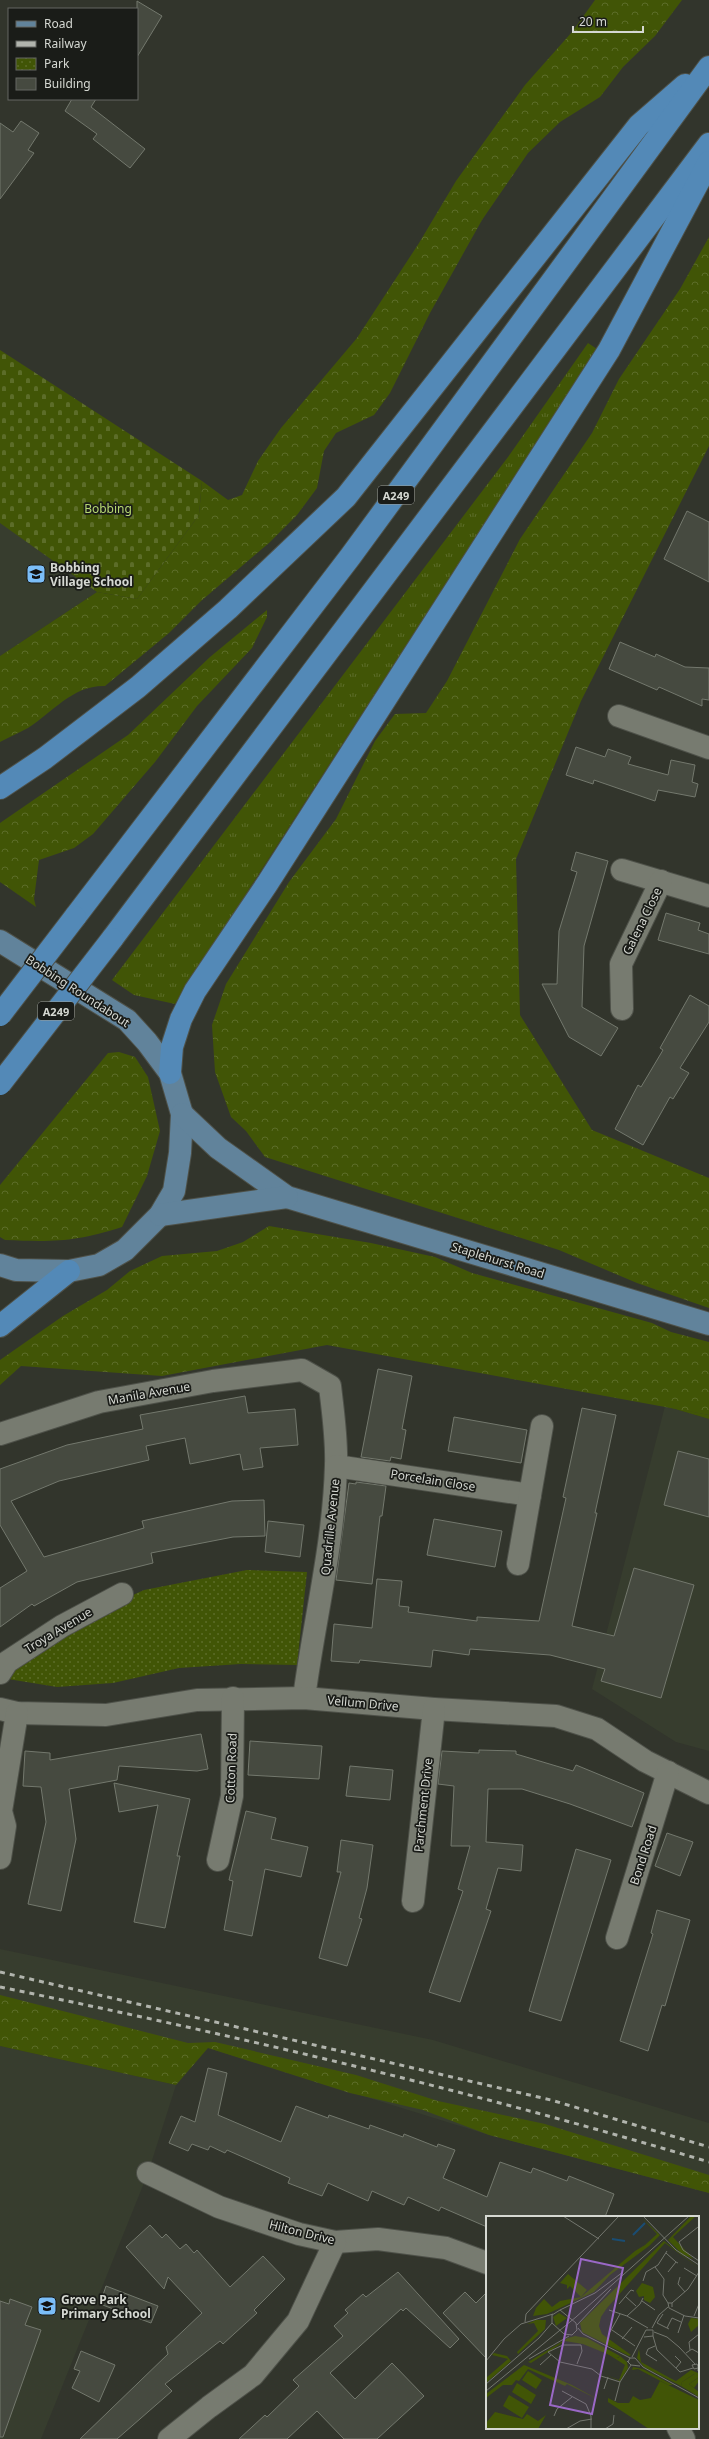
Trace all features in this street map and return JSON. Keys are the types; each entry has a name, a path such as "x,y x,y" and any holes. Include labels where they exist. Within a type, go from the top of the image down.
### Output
{"highway":[{"path":"0,788 45,758 138,687 228,610 346,497 529,268 639,125 709,64"},
{"name":"A249","path":"0,1015 359,545 709,67"},
{"name":"A249","path":"0,1084 112,939 709,144"},
{"path":"170,1073 172,1047 181,1019 195,991 267,884 609,350 709,162"},
{"path":"0,1326 69,1271"}],"main road":[{"name":"Bobbing Roundabout","path":"0,941 128,1020 148,1042 170,1073 182,1114 180,1153 174,1191 160,1215 125,1250 99,1264 69,1271 16,1270 0,1265"},
{"name":"Staplehurst Road","path":"182,1114 218,1148 288,1197 709,1324"},
{"name":"Staplehurst Road","path":"160,1215 288,1197"}],"street":[{"path":"619,716 709,748"},
{"name":"Galena Close","path":"622,870 709,896"},
{"name":"Galena Close","path":"622,1009 621,964 661,882"},
{"name":"Manila Avenue","path":"0,1434 99,1402 213,1381 302,1370"},
{"name":"Quadrille Avenue","path":"302,1370 330,1386 336,1466 326,1571 311,1648 304,1698"},
{"path":"518,1564 542,1426"},
{"name":"Porcelain Close","path":"336,1466 530,1495"},
{"name":"Troya Avenue","path":"0,1673 7,1662 62,1626 122,1594"},
{"name":"Vellum Drive","path":"9,1711 106,1715 197,1700 233,1698 304,1698 434,1709 556,1716 597,1729 645,1760 709,1793"},
{"name":"Cotton Road","path":"218,1860 232,1796 233,1698"},
{"name":"Parchment Drive","path":"413,1901 434,1709"},
{"path":"0,1858 5,1826 1,1811 9,1711"},
{"name":"Bond Road","path":"617,1938 668,1772"},
{"name":"Hilton Drive","path":"148,2173 219,2207 257,2221 335,2242 378,2239 404,2242 446,2248 486,2263"},
{"path":"170,2439 209,2406 253,2375 298,2321 335,2242"},
{"path":"679,2429 684,2439"}],"shaded area":[{"name":"Bobbing Village School","path":"0,522 97,592 0,656"},
{"path":"665,1406 709,1419 709,1751 676,1742 592,1689"},
{"path":"0,1949 433,2040 709,2123 709,2193 489,2135 208,2048 0,2004"},
{"name":"Grove Park Primary School","path":"0,2046 176,2085 148,2173 41,2439 0,2439"}],"green space":[{"path":"595,0 682,0 655,36 623,67 600,97 560,122 528,153 482,220 430,313 390,393 374,415 336,433 324,451 317,488 297,515 269,543 201,601 169,633 105,686 83,690 73,695 28,728 0,742 0,656 97,592 137,599 199,515 202,481 228,500 242,495 258,461 281,428 357,338 419,243 456,181 525,85 572,32"},
{"path":"709,237 709,446 581,701 516,859 520,1015 592,1130 709,1178 709,1308 637,1283 559,1250 265,1157 246,1131 231,1117 215,1072 212,1025 226,984 289,882 336,819 375,741 395,714 426,713 447,681 520,539 592,433 619,379 680,289"},
{"path":"588,343 597,349 175,1004 134,995 112,980 508,457"},
{"name":"Bobbing","path":"0,350 202,481 199,515 137,599 97,592 0,523"},
{"path":"267,610 267,617 252,648 197,706 155,762 93,834 74,848 39,860 34,899 36,907 0,882 0,823 128,735 210,657"},
{"path":"119,1052 135,1057 148,1077 160,1131 147,1176 122,1227 91,1236 64,1240 5,1240 0,1237 0,1185 108,1053"},
{"path":"269,1226 371,1243 435,1257 472,1273 652,1323 671,1332 709,1342 709,1415 327,1345 162,1376 21,1366 0,1385 0,1360 63,1316 107,1290 130,1271 162,1256 217,1251 243,1242"},
{"path":"665,1406 709,1415 709,1419"},
{"path":"247,1570 307,1572 297,1665 241,1664 179,1668 113,1683 57,1687 8,1679 13,1663 109,1606 144,1590"},
{"path":"0,1995 188,2043 215,2042 356,2075 438,2101 545,2124 709,2175 709,2193 489,2135 423,2110 350,2093 208,2048 176,2085 0,2046"}],"building":[{"path":"137,1 162,16 138,55 138,8"},
{"path":"71,100 95,100 91,107 145,149 130,168 93,139 97,134 65,111"},
{"path":"21,121 39,133 28,150 34,153 0,199 0,123 13,132"},
{"path":"687,511 709,522 709,582 664,559"},
{"path":"620,642 655,657 656,654 685,667 709,668 709,700 702,699 702,706 659,687 657,690 609,669"},
{"path":"576,747 605,757 608,749 631,757 628,764 668,775 671,760 695,765 692,782 698,784 695,797 658,790 655,801 594,780 593,784 566,775"},
{"path":"576,852 608,861 584,946 582,1007 618,1028 601,1056 569,1037 542,984 557,984 559,931 577,872 571,870"},
{"path":"666,913 700,923 698,930 709,934 709,954 658,940"},
{"path":"690,995 709,1006 709,1022 680,1068 689,1073 673,1099 670,1097 643,1145 615,1129 638,1085 641,1087 663,1050 660,1048"},
{"path":"378,1369 412,1376 402,1429 406,1430 401,1459 391,1457 390,1461 361,1457"},
{"path":"245,1396 248,1413 295,1409 298,1445 260,1448 263,1467 243,1470 240,1454 190,1464 185,1438 146,1446 149,1460 59,1481 11,1501 44,1557 144,1528 142,1521 232,1501 264,1500 265,1536 233,1537 151,1553 153,1563 77,1582 34,1606 32,1604 0,1627 0,1588 27,1571 0,1525 0,1469 67,1445 143,1429 140,1415"},
{"path":"582,1408 616,1415 595,1513 597,1513 572,1626 614,1636 634,1568 694,1585 661,1698 601,1681 605,1669 550,1655 470,1649 469,1655 433,1650 431,1667 360,1660 359,1663 331,1661 334,1624 372,1628 377,1579 402,1581 399,1606 409,1607 408,1612 477,1621 477,1617 539,1621 566,1498 563,1497"},
{"path":"454,1417 527,1430 521,1463 448,1451"},
{"path":"678,1451 709,1459 709,1517 664,1505"},
{"path":"356,1482 386,1486 382,1516 380,1516 372,1584 336,1580 349,1483 356,1484"},
{"path":"434,1519 502,1531 495,1567 427,1555"},
{"path":"268,1521 304,1525 300,1557 265,1552"},
{"path":"201,1734 208,1769 197,1771 119,1766 117,1780 69,1789 76,1839 61,1911 28,1904 46,1822 41,1787 23,1786 25,1751 50,1753 50,1760"},
{"path":"250,1741 322,1746 319,1779 248,1775"},
{"path":"479,1750 516,1751 516,1754 573,1771 576,1765 644,1793 632,1827 570,1804 522,1789 488,1789 486,1842 523,1845 521,1871 498,1868 486,1909 491,1911 460,2002 429,1992 463,1891 458,1889 470,1846 451,1846 454,1786 438,1784 442,1751 479,1753"},
{"path":"350,1766 393,1770 390,1800 346,1796"},
{"path":"114,1783 190,1799 177,1856 180,1856 165,1928 134,1922 158,1805 119,1812"},
{"path":"246,1811 276,1818 271,1839 308,1847 301,1877 265,1869 252,1936 224,1930 233,1881 229,1880"},
{"path":"667,1833 693,1842 680,1876 655,1866"},
{"path":"341,1840 373,1845 367,1888 359,1918 362,1919 347,1966 319,1958 341,1872 337,1872"},
{"path":"576,1849 611,1860 561,2021 529,2011"},
{"path":"657,1910 690,1920 665,2006 662,2005 648,2051 620,2041 653,1934 651,1933"},
{"path":"208,2068 227,2073 218,2115 281,2142 296,2106 328,2118 329,2115 369,2129 370,2125 403,2137 404,2134 437,2147 438,2144 455,2150 443,2178 487,2197 500,2162 531,2173 533,2168 567,2181 569,2176 614,2194 605,2216 486,2216 486,2227 441,2207 439,2211 408,2197 404,2205 372,2191 368,2201 328,2183 322,2196 288,2183 290,2178 227,2150 225,2153 210,2146 208,2150 192,2144 188,2151 169,2143 181,2116 195,2122"},
{"path":"150,2225 162,2238 166,2234 180,2249 186,2244 194,2253 197,2250 230,2287 263,2256 285,2279 254,2310 257,2313 223,2344 220,2341 165,2384 172,2391 117,2439 80,2439 168,2354 166,2347 202,2313 168,2277 164,2289 126,2247"},
{"path":"398,2272 459,2339 450,2348 406,2308 403,2311 401,2309 330,2373 355,2399 392,2363 424,2396 377,2439 344,2439 317,2411 287,2439 239,2439 265,2415 267,2417 299,2386 293,2380 343,2336 334,2326 348,2313 345,2310 363,2294 366,2297"},
{"path":"106,2286 158,2306 151,2323 100,2304"},
{"path":"465,2292 476,2303 486,2293 486,2358 443,2313"},
{"path":"10,2299 32,2307 25,2325 41,2330 3,2437 0,2437 0,2301 9,2304"},
{"path":"81,2351 115,2365 99,2402 72,2388 80,2371 74,2369"}],"railway":[{"path":"0,1972 551,2100 709,2147"},
{"path":"0,1987 268,2045 534,2112 709,2162"}],"place":[{"name":"Bobbing Village School","path":"36,574"},
{"name":"Grove Park Primary School","path":"47,2306"}]}
